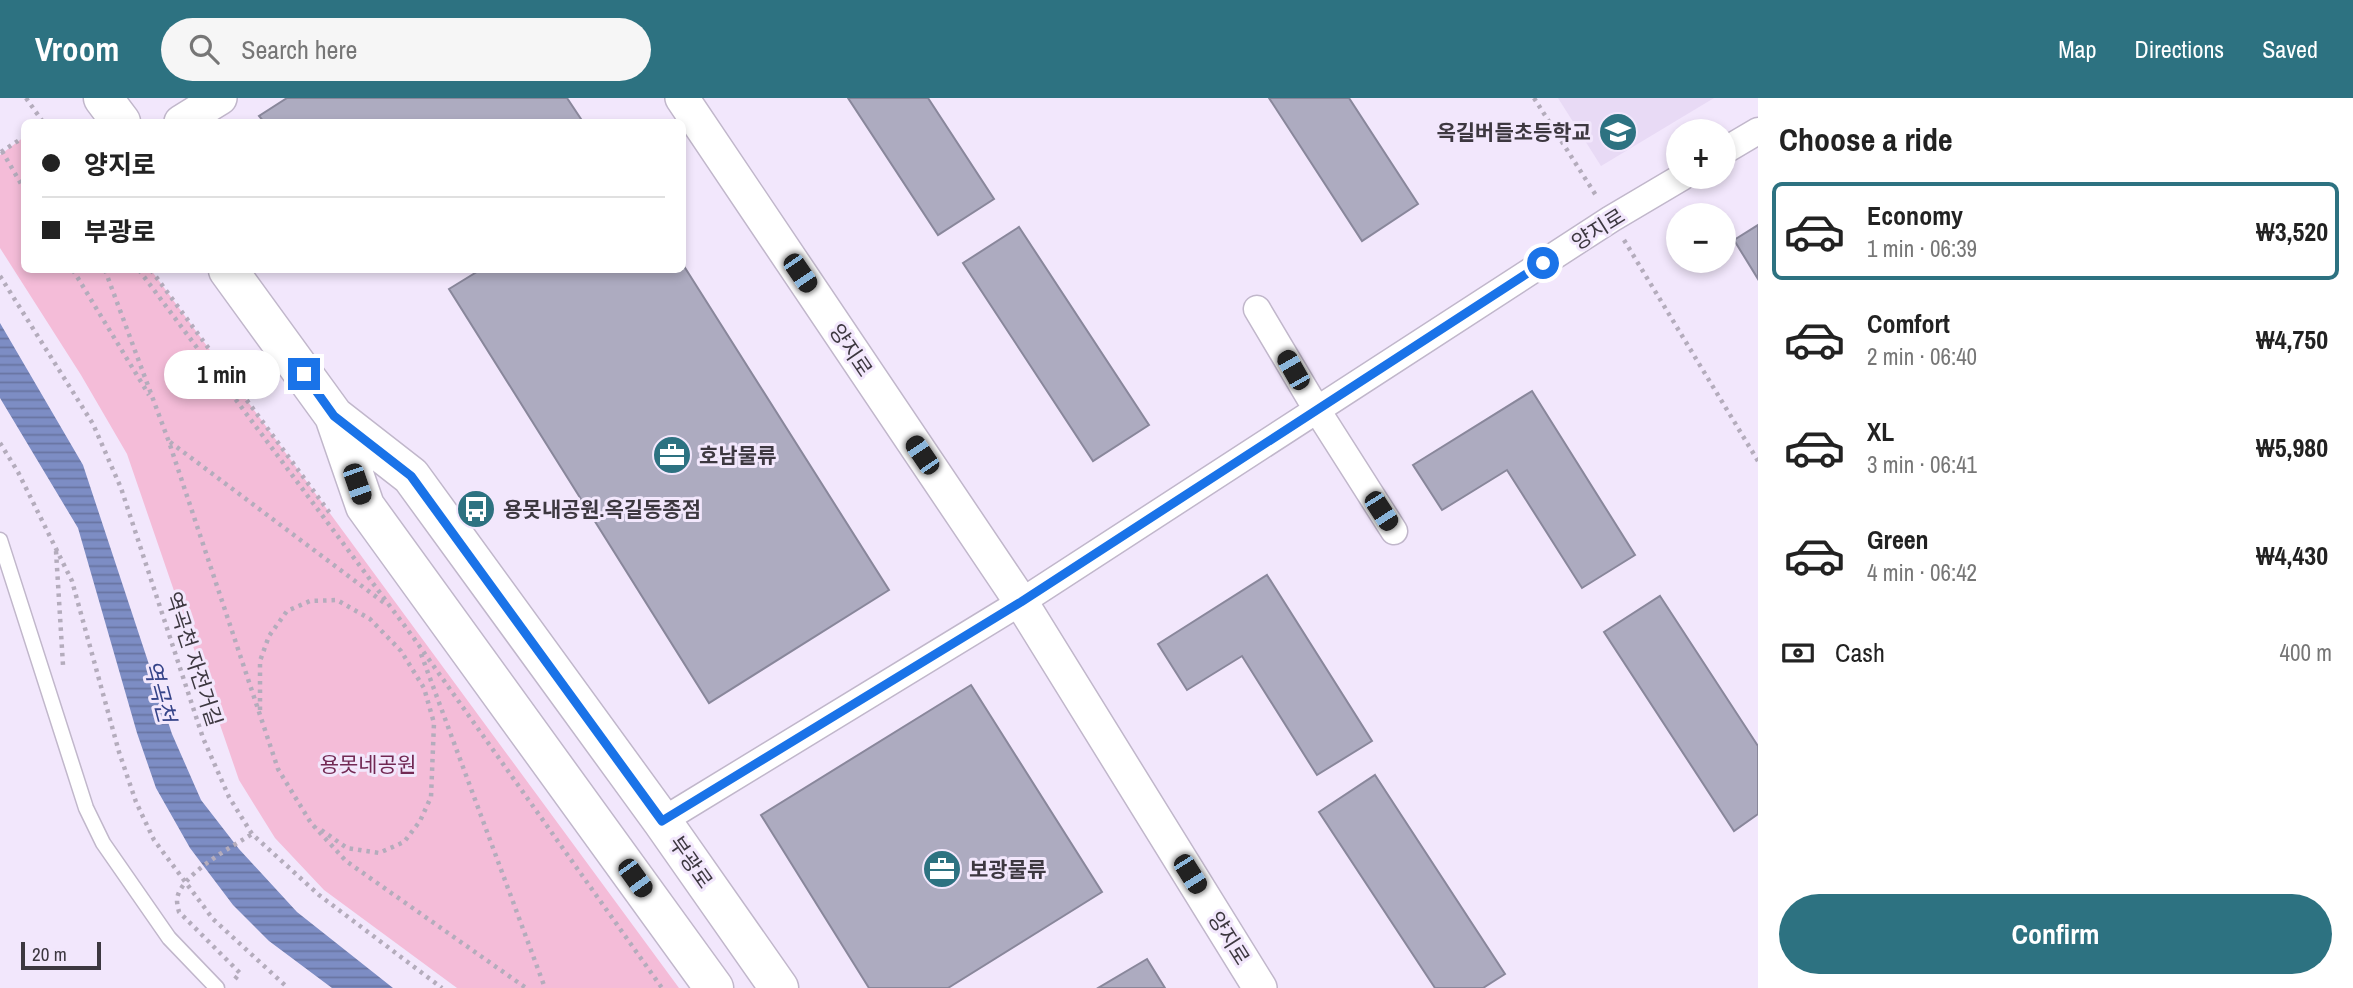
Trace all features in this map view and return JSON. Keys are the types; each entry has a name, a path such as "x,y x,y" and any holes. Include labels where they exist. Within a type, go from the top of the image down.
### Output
{"main road":[{"path":"103,98 119,119"},
{"name":"부광로","path":"230,273 334,416 411,476 662,821 779,988"},
{"name":"부광로","path":"334,416 365,506 714,988"}],"street":[{"path":"186,119 220,98"},
{"name":"양지로","path":"682,98 1021,602 1260,988"},
{"path":"1736,144 1758,131"},
{"name":"양지로","path":"662,821 1021,602 1611,219 1666,186"},
{"path":"1257,309 1394,531"}],"lane":[{"path":"0,540 86,808 103,843 169,938 217,988"}],"path":[{"path":"26,98 41,119"},
{"path":"1534,98 1758,461"},
{"path":"21,138 1,152 21,184"},
{"path":"75,273 155,406"},
{"path":"106,273 169,442 278,769 311,823 346,861 526,988"},
{"path":"141,273 391,608 662,988"},
{"name":"역곡천 자전거길","path":"0,276 93,424 121,488 204,738 229,797 252,834 319,895 442,988"},
{"path":"169,442 391,608"},
{"path":"0,443 18,472 72,581 119,752 136,802 154,840 213,919 288,988"},
{"path":"55,547 64,672"},
{"path":"260,717 260,661 269,636 287,611 310,601 337,600 370,619 401,651 424,688 434,723 431,797 420,821 404,842 379,853 347,848 311,823"},
{"path":"418,646 545,988"},
{"path":"228,988 240,973 179,912 177,898 185,884 216,856 252,834"}],"shaded area":[{"name":"옥길버들초등학교","path":"1558,98 1714,98 1679,119 1666,119 1666,127 1601,166"}],"green space":[{"name":"용못네공원","path":"21,139 21,273 153,273 679,988 457,988 324,890 275,838 239,780 127,454 81,375 0,248 0,155"}],"water":[{"path":"0,323 83,465 172,734 201,800 239,849 297,912 393,988 332,988 269,941 233,905 190,848 156,788 137,733 78,528 0,398"}],"building":[{"path":"287,98 567,98 581,119 262,119 259,116"},
{"path":"848,98 928,98 994,199 938,235"},
{"path":"1269,98 1349,98 1418,204 1362,241"},
{"path":"1758,225 1758,279 1736,243 1736,239"},
{"path":"1019,227 1149,425 1093,461 963,263"},
{"path":"686,269 889,590 709,703 449,289 475,273 686,273"},
{"path":"1532,391 1635,555 1582,588 1507,470 1442,510 1413,465"},
{"path":"1267,575 1372,741 1317,775 1242,656 1187,690 1158,644"},
{"path":"1660,596 1758,746 1758,814 1734,831 1604,632"},
{"path":"971,685 1102,892 948,988 869,988 761,815"},
{"path":"1375,775 1505,974 1483,988 1435,988 1319,812"},
{"path":"1147,959 1165,988 1098,988"}],"place":[{"name":"옥길버들초등학교","path":"1618,132"},
{"name":"호남물류","path":"672,455"},
{"name":"용못내공원.옥길동종점","path":"476,509"},
{"name":"보광물류","path":"942,869"}],"route":[{"path":"304,374 334,416 411,476 662,821 1021,602 1543,263"}],"water label":[{"name":"역곡천","path":"160,691"}]}
